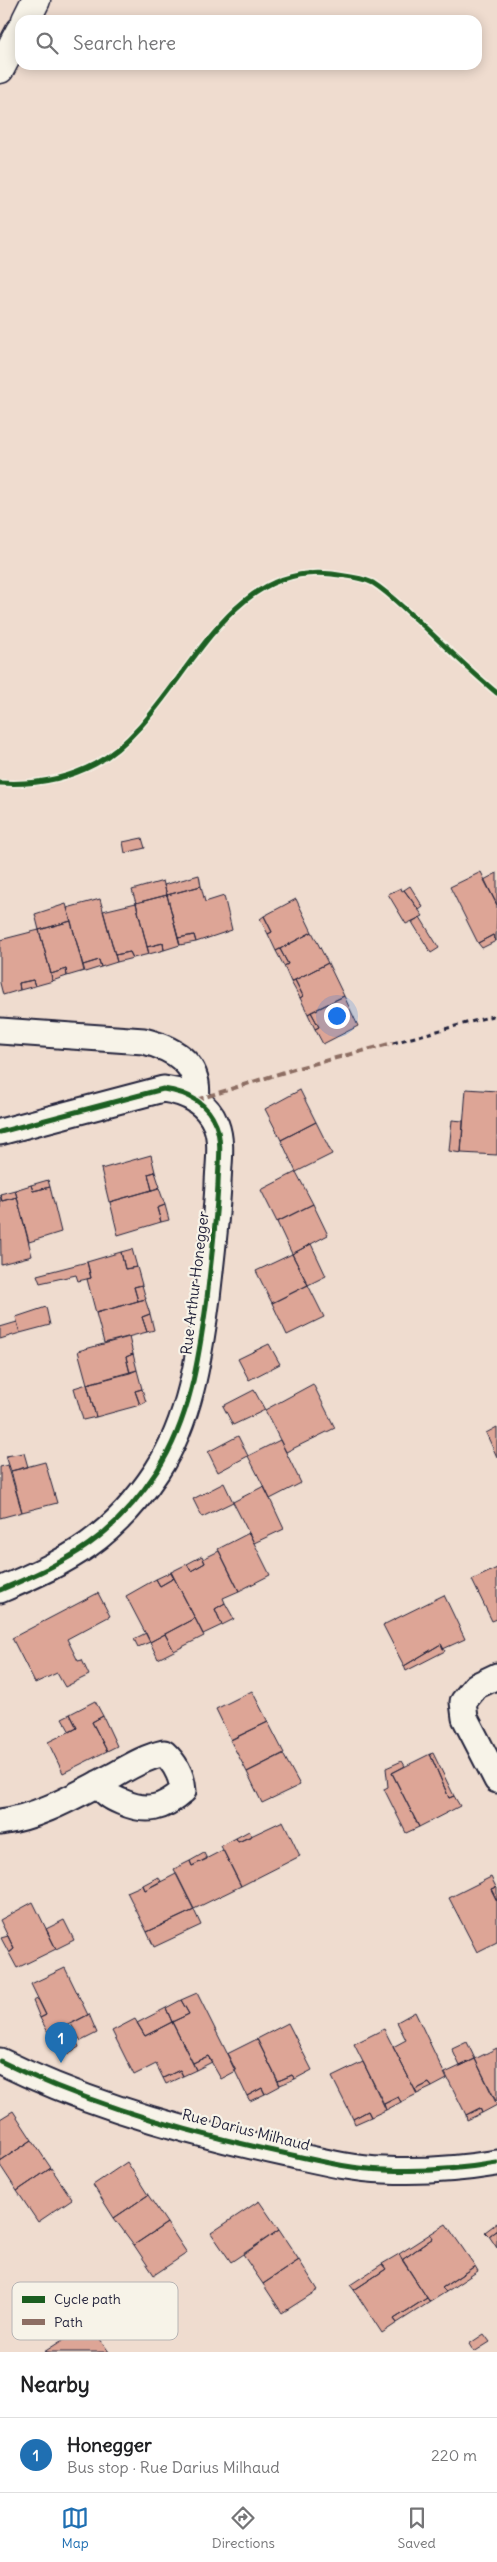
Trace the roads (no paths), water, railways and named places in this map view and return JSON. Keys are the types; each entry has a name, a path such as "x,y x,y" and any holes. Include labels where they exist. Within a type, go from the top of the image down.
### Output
{"street":[{"path":"28,15 36,0"},
{"path":"0,69 15,40"},
{"path":"0,1031 144,1041 161,1045 175,1053 191,1069 198,1088 196,1100"},
{"name":"Rue Arthur Honegger","path":"0,1132 163,1089 182,1092 208,1110 217,1126 219,1142 216,1220 198,1364 173,1443 140,1496 94,1543 44,1572 0,1590"},
{"path":"497,1676 476,1686 463,1702 465,1718 497,1780"},
{"path":"0,1822 28,1816 99,1783"},
{"name":"Rue Darius Milhaud","path":"0,2061 26,2074 199,2134 335,2164 383,2170 440,2170 497,2163"}],"place":[{"name":"Honegger","path":"61,2063"}]}
